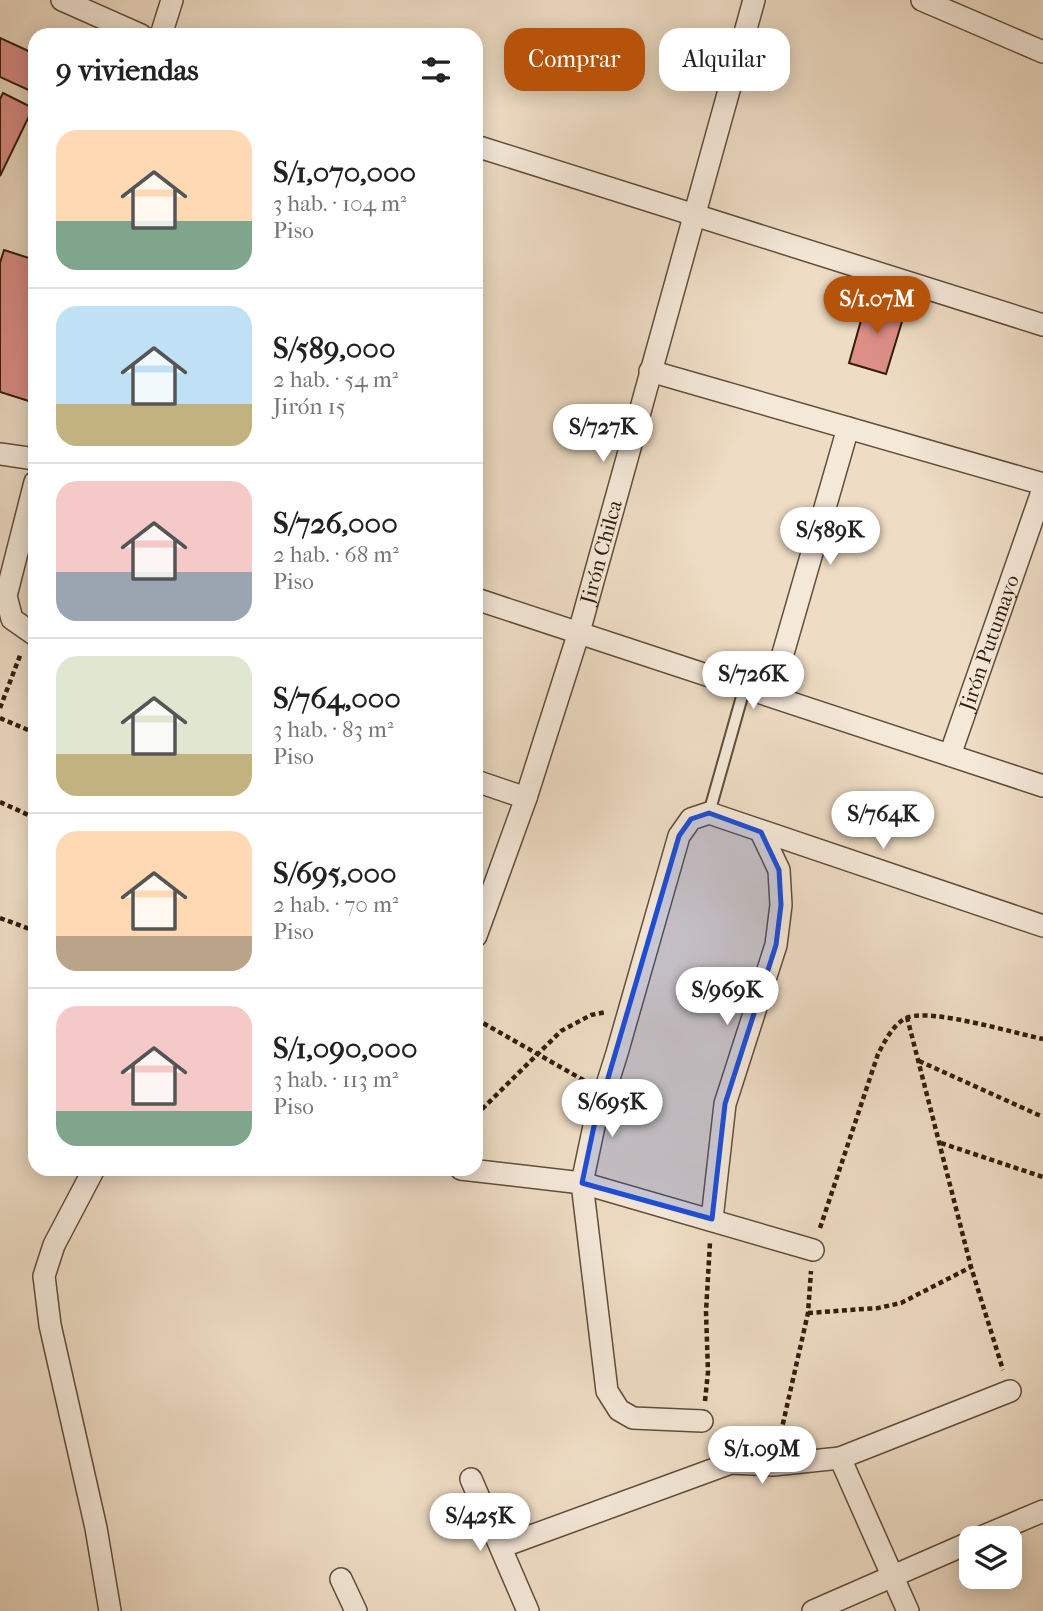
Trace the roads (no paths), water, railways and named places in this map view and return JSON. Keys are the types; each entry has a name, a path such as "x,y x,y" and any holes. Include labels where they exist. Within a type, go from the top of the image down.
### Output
{"street":[{"path":"62,0 125,28"},
{"path":"163,28 172,0"},
{"name":"Jirón Chilca","path":"483,917 526,798 579,632 754,0"},
{"path":"922,0 1043,52"},
{"path":"483,148 1043,325"},
{"path":"650,371 1043,484"},
{"path":"771,695 848,428"},
{"path":"0,454 28,457"},
{"name":"Jirón Putumayo","path":"950,755 1043,489"},
{"path":"28,510 6,596 12,618 28,631"},
{"path":"483,601 1043,786"},
{"path":"483,783 526,798"},
{"path":"702,1420 632,1418 619,1410 607,1391 582,1183 593,1126 631,1006 678,836 691,819 709,813 1043,926"},
{"path":"712,1219 725,1104 776,945 781,905 779,870 761,832"},
{"path":"483,1172 582,1183 813,1250"},
{"path":"90,1176 54,1245 44,1276 50,1325 96,1528 110,1611"},
{"path":"500,1547 731,1463 773,1465 840,1458 1010,1391"},
{"path":"840,1458 908,1611"},
{"path":"471,1479 528,1611"},
{"path":"1007,1526 1043,1511"},
{"path":"813,1611 959,1547"},
{"path":"341,1579 356,1611"}],"lane":[{"path":"709,813 745,686"}]}
